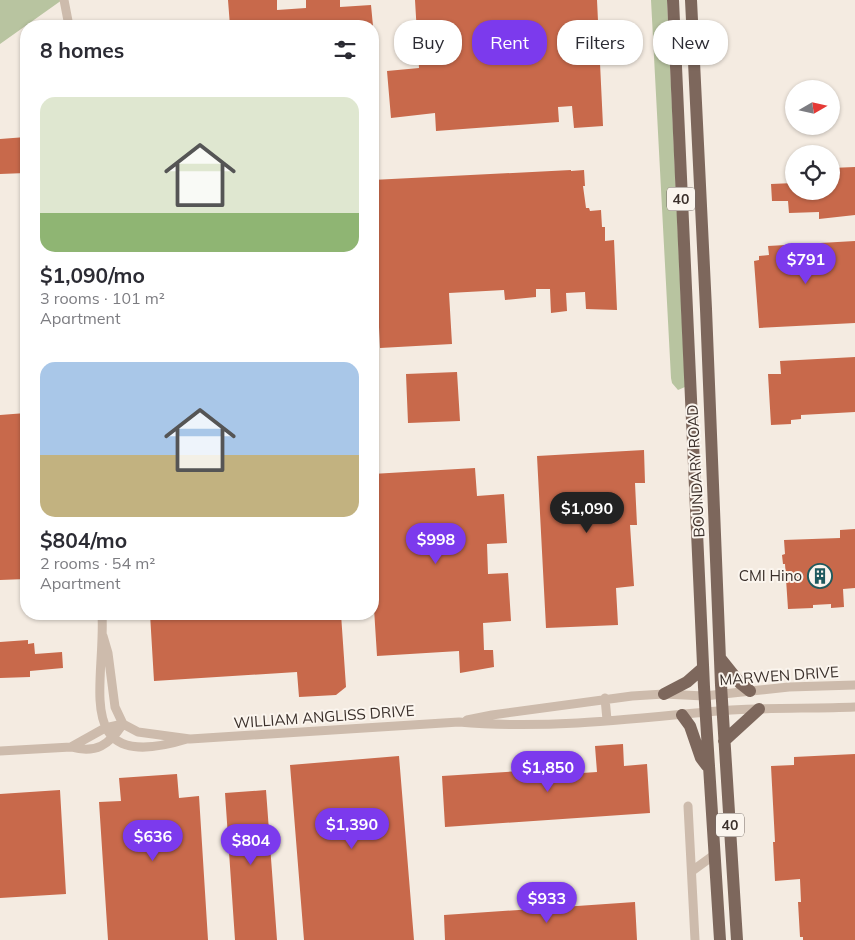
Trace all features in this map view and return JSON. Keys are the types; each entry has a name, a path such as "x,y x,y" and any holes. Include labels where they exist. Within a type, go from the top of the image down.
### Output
{"main road":[{"name":"BOUNDARY ROAD","path":"673,0 704,696 720,940"},
{"name":"BOUNDARY ROAD","path":"691,0 721,694 737,940"},
{"path":"690,398 709,394"},
{"path":"720,658 740,683 750,691"},
{"path":"664,694 687,682 703,668"},
{"path":"724,741 759,709"},
{"path":"682,715 692,731 700,758 708,768"}],"street":[{"path":"64,0 68,20"},
{"name":"WILLIAM ANGLISS DRIVE","path":"102,620 99,692 100,713 105,728 121,744 136,747 175,743 190,739"},
{"name":"WILLIAM ANGLISS DRIVE","path":"103,636 108,653 115,707 123,724 138,732 190,739 460,722 494,725 607,720 722,711"},
{"name":"MARWEN DRIVE","path":"704,696 789,687 855,685"},
{"name":"WILLIAM ANGLISS DRIVE","path":"460,722 492,714 605,698 664,694 704,696"},
{"path":"605,698 607,720"},
{"name":"MARWEN DRIVE","path":"722,711 855,707"},
{"path":"71,747 105,728 123,724"},
{"path":"0,751 71,747 92,749 106,744 123,724"},
{"path":"688,806 695,940"},
{"path":"692,871 714,856"}],"green space":[{"path":"0,0 62,0 34,20 20,20 20,30 0,44"},
{"path":"651,0 667,0 668,20 653,20 653,38"},
{"path":"654,65 670,65 685,387 678,390 672,383"}],"building":[{"path":"228,0 277,0 277,10 306,8 306,0 340,0 340,7 371,5 372,20 230,20"},
{"path":"415,0 597,0 598,20 557,20 557,65 600,65 603,126 574,128 572,106 558,107 559,122 436,131 435,113 391,118 387,71 419,68 419,65 462,65 462,20 416,20"},
{"path":"20,137 20,173 0,174 0,139"},
{"path":"855,167 855,215 819,219 819,212 789,213 788,201 772,201 771,184 785,183 785,200 840,200 840,168"},
{"path":"584,170 585,186 583,186 586,208 589,208 590,211 601,210 602,227 605,227 605,241 614,240 617,310 586,309 585,292 566,293 567,311 551,313 550,289 536,289 536,297 505,300 504,290 449,293 452,344 380,348 379,180"},
{"path":"855,241 855,323 759,328 754,261 759,260 759,256 769,255 768,246"},
{"path":"855,357 855,412 801,415 801,419 791,420 791,424 771,425 768,374 781,374 780,361"},
{"path":"457,372 460,421 408,423 406,374"},
{"path":"20,413 20,579 0,580 0,415"},
{"path":"644,450 645,483 635,483 637,525 630,525 634,586 616,588 618,625 546,628 537,456"},
{"path":"475,468 477,496 504,494 507,543 487,544 488,574 508,573 511,621 483,623 484,650 493,650 494,667 460,673 459,651 377,656 375,620 379,620 379,474"},
{"name":"CMI Hino","path":"855,529 855,588 843,589 844,607 831,608 831,604 813,605 813,608 788,609 785,564 783,564 782,555 785,554 784,540 840,538 840,530"},
{"path":"150,620 341,620 346,687 336,695 299,697 297,672 154,681"},
{"path":"28,640 28,644 34,643 35,654 62,652 63,668 30,671 30,677 0,678 0,642"},
{"path":"623,744 624,766 647,764 650,813 445,827 442,776 551,769 551,775 597,772 595,746"},
{"path":"855,754 855,940 803,940 803,937 800,937 798,902 801,902 800,879 775,881 771,766 794,765 794,757"},
{"path":"399,756 414,940 304,940 290,765"},
{"path":"177,774 179,798 199,796 208,940 108,940 99,802 121,801 119,778"},
{"path":"60,790 66,894 0,898 0,794"},
{"path":"266,790 277,940 235,940 225,793"},
{"path":"635,902 637,940 445,940 444,915"}],"place":[{"name":"CMI Hino","path":"820,576"}]}
